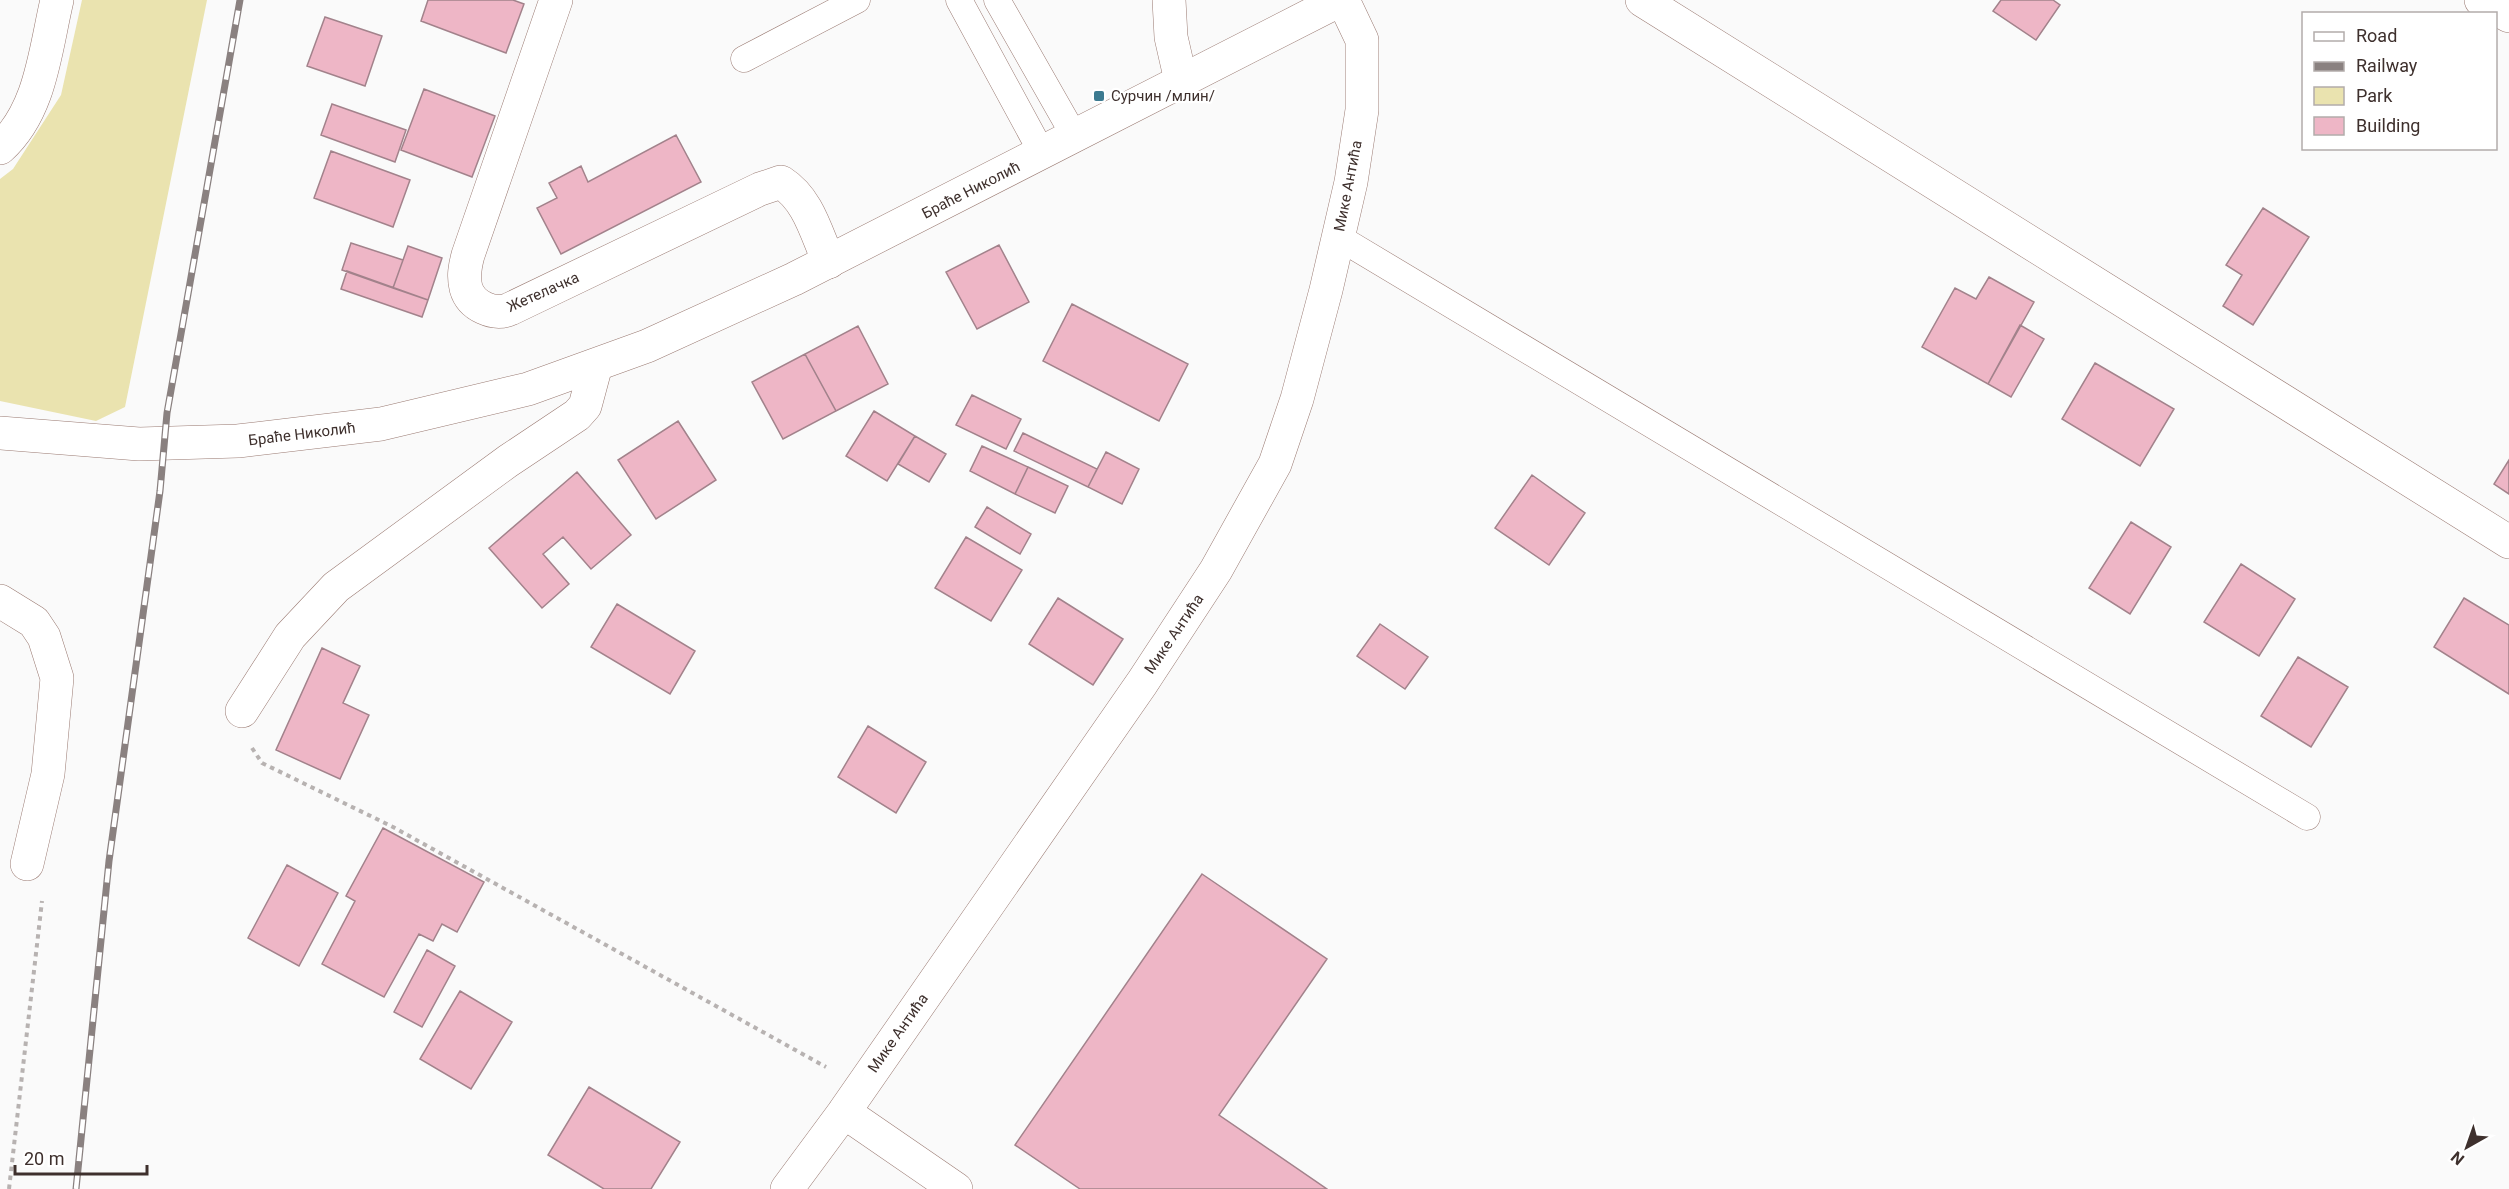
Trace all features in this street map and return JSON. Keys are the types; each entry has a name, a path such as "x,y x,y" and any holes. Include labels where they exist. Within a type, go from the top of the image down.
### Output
{"street":[{"path":"0,148 23,122 34,97 57,0"},
{"name":"Жетелачка","path":"556,0 468,255 464,271 465,283 467,292 474,300 489,310 504,312 760,189 781,183 795,191 804,202 829,262"},
{"path":"1169,0 1171,38 1181,81"},
{"name":"Браће Николић","path":"0,433 139,444 238,441 381,424 528,389 596,365 717,316 829,262 1341,0"},
{"name":"Мике Антића","path":"787,1189 853,1099 1142,683 1216,570 1275,464 1290,421 1323,301 1351,182 1362,110 1362,40 1341,0"},
{"path":"1642,0 2509,542"},
{"path":"2481,0 2509,16"},
{"path":"242,711 290,636 336,587 406,534 577,415 585,406 596,365"},
{"path":"0,601 34,622 44,638 57,678 48,774 27,864"},
{"path":"853,1099 956,1189"}],"lane":[{"path":"744,59 857,0"},
{"path":"959,0 1042,153"},
{"path":"997,0 1075,137"},
{"path":"1338,237 2307,818"}],"path":[{"path":"242,711 246,742 262,763 393,827 853,1099"},
{"path":"9,1189 43,896"}],"green space":[{"path":"82,0 207,0 125,407 96,421 0,401 0,179 13,169 61,95"}],"building":[{"path":"428,0 513,0 524,4 506,53 421,21"},
{"path":"2001,0 2053,0 2060,5 2036,40 1993,11"},
{"path":"325,17 382,36 365,86 307,66"},
{"path":"424,89 495,116 472,177 401,150"},
{"path":"332,104 406,130 395,162 321,135"},
{"path":"676,135 701,182 561,254 537,208 557,198 549,183 581,166 588,182"},
{"path":"331,151 410,180 393,227 314,198"},
{"path":"2263,208 2309,237 2253,325 2223,306 2242,275 2226,265"},
{"path":"351,243 403,260 393,288 342,270"},
{"path":"999,245 1029,302 977,329 946,272"},
{"path":"408,246 442,258 428,300 393,288"},
{"path":"347,271 428,300 422,317 341,289"},
{"path":"1989,277 2034,302 1988,384 1922,347 1955,288 1976,299"},
{"path":"1072,304 1188,364 1159,421 1043,361"},
{"path":"2020,325 2044,339 2011,397 1988,384"},
{"path":"858,326 888,384 836,411 805,354"},
{"path":"805,354 836,411 783,439 752,382"},
{"path":"2095,363 2174,409 2140,466 2062,419"},
{"path":"972,395 1021,419 1006,449 956,425"},
{"path":"874,411 915,436 887,481 846,456"},
{"path":"678,421 716,480 656,519 618,460"},
{"path":"1023,433 1097,469 1088,487 1014,451"},
{"path":"915,436 946,454 929,482 898,464"},
{"path":"982,446 1028,467 1015,494 970,471"},
{"path":"1106,452 1139,469 1122,504 1088,487"},
{"path":"2509,460 2509,494 2494,484"},
{"path":"1028,467 1068,486 1055,513 1015,494"},
{"path":"577,472 631,535 591,569 563,537 543,554 569,584 542,608 489,548"},
{"path":"1532,475 1585,513 1549,565 1495,528"},
{"path":"987,507 1031,534 1020,554 975,527"},
{"path":"2131,522 2171,547 2130,614 2089,588"},
{"path":"966,537 1022,570 991,621 935,588"},
{"path":"2241,564 2295,599 2259,656 2204,622"},
{"path":"1058,598 1123,639 1093,685 1029,644"},
{"path":"2464,598 2509,625 2509,694 2434,647"},
{"path":"617,604 695,651 670,694 591,647"},
{"path":"1380,624 1428,657 1405,689 1357,656"},
{"path":"322,648 360,666 343,703 369,715 340,779 276,750"},
{"path":"2298,657 2348,687 2311,747 2261,716"},
{"path":"868,726 926,762 896,813 838,777"},
{"path":"383,828 484,882 457,932 442,924 433,941 419,934 384,997 322,964 355,901 346,896"},
{"path":"287,865 338,893 299,966 248,938"},
{"path":"1202,874 1327,959 1219,1115 1327,1189 1080,1189 1015,1145"},
{"path":"427,950 455,966 422,1027 394,1012"},
{"path":"460,991 512,1022 471,1089 420,1059"},
{"path":"589,1087 680,1142 651,1189 604,1189 548,1155"}],"railway":[{"path":"76,1189 109,861 160,491 167,413 240,0"}],"place":[{"name":"Сурчин /млин/","path":"1099,96"}]}
